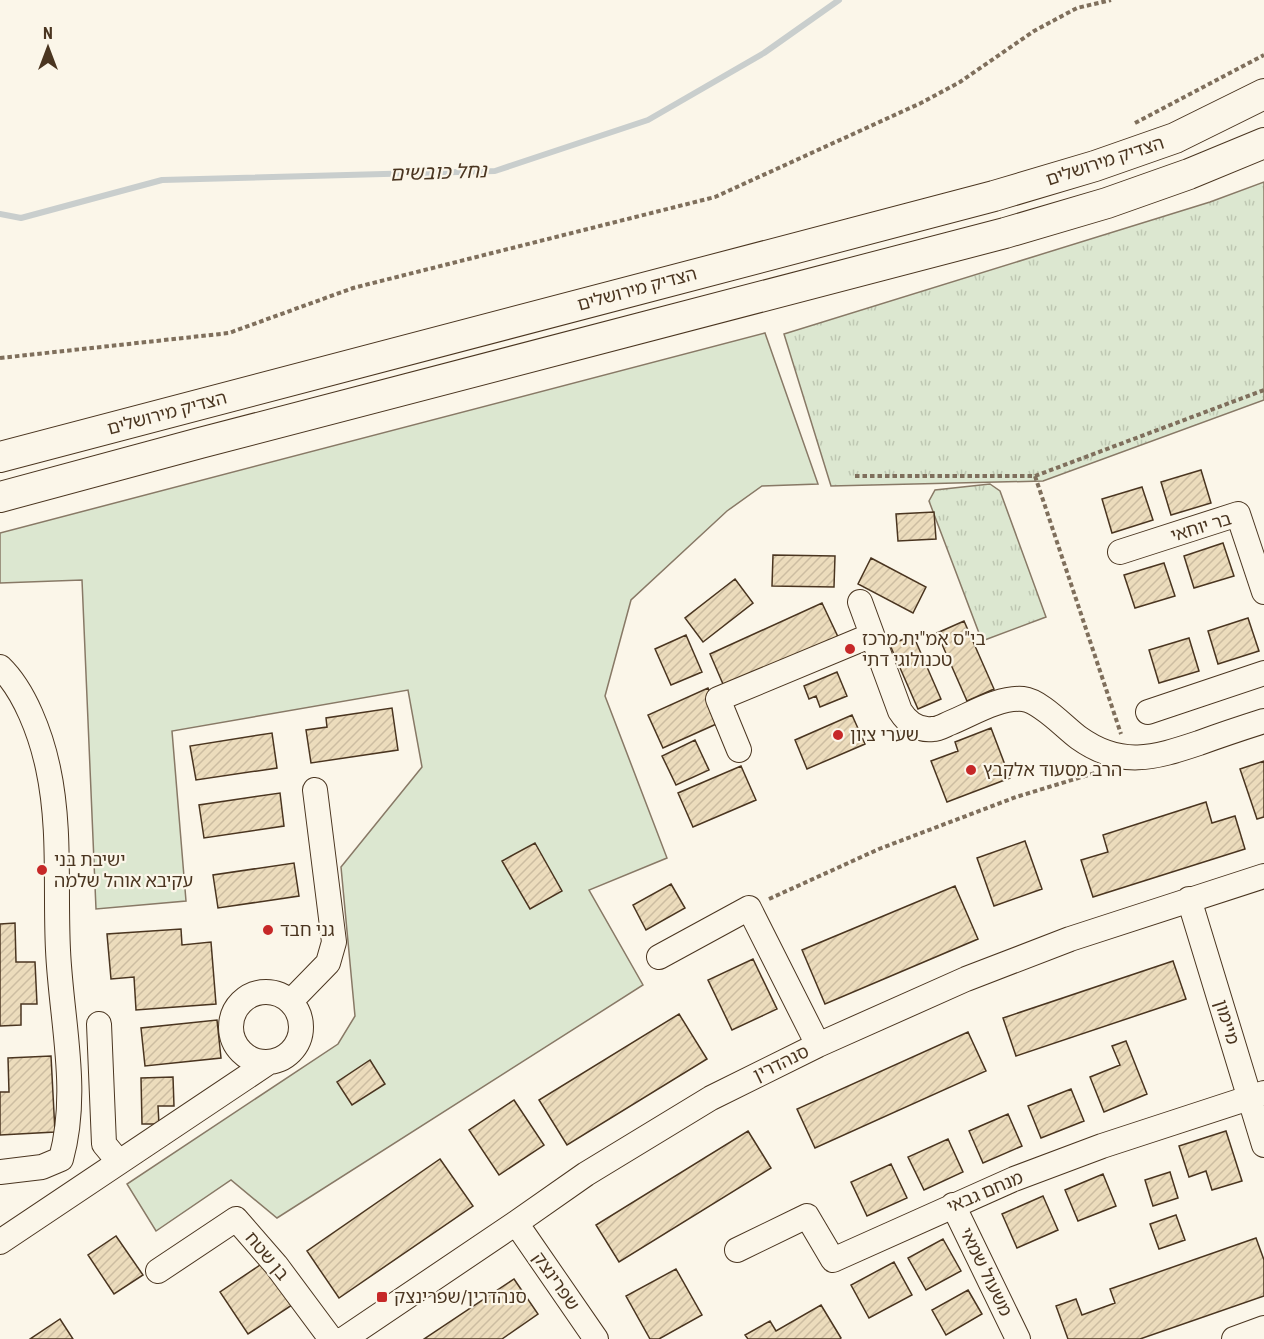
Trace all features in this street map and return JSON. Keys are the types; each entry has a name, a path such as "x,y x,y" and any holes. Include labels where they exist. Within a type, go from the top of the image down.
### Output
{"main road":[{"name":"הצדיק מירושלים","path":"0,457 994,196 1095,166 1175,138 1264,94"},
{"name":"הצדיק מירושלים","path":"0,497 1005,233 1189,174 1264,143"}],"street":[{"name":"בר יוחאי","path":"1120,552 1238,514 1264,592"},
{"path":"860,602 900,711 914,726 933,730 1003,701 1025,699 1038,705 1081,739 1113,755 1129,758 1162,755 1264,721"},
{"path":"739,750 718,699 872,635"},
{"path":"0,667 8,675 34,720 48,767 55,810 58,952 68,1062 69,1124 61,1159 42,1167 0,1172"},
{"path":"1148,712 1264,673"},
{"path":"291,1001 328,963 334,942 315,790"},
{"name":"סנהדרין","path":"344,1339 586,1174 711,1098 818,1045 966,979 1071,939 1264,876"},
{"name":"מיימון","path":"1189,899 1257,1095 1264,1145"},
{"path":"659,957 749,908 818,1045"},
{"path":"270,991 281,994 291,1001 298,1010 302,1022 297,1044 290,1053 268,1062 257,1061 246,1056 232,1038 233,1015 239,1005 247,997 258,992 270,991"},
{"path":"99,1024 104,1144 119,1162"},
{"path":"0,1242 268,1062"},
{"name":"מנחם גבאי","path":"737,1250 807,1216 833,1260 1014,1179 1102,1146 1257,1095"},
{"name":"משעול שמאי","path":"953,1205 1018,1339"},
{"name":"בן שטח","path":"158,1271 236,1220 276,1265 331,1339"},
{"name":"שפרינצק","path":"516,1223 596,1339"},
{"path":"1234,1339 1264,1328"}],"path":[{"path":"0,358 229,333 353,288 715,197 921,103 960,82 1034,31 1077,8 1111,0"},
{"path":"855,476 1035,476 1264,390"},
{"path":"1035,476 1129,758"},
{"path":"749,908 879,849 1016,797 1101,771"}],"green space":[{"path":"1264,182 1264,400 1043,481 831,486 784,334 1210,202"},
{"path":"765,333 818,484 762,486 727,511 631,600 605,696 667,858 589,890 643,985 277,1218 231,1180 156,1231 127,1184 338,1044 355,1016 341,867 422,767 408,690 172,731 186,901 96,909 82,580 0,583 0,533"},
{"path":"990,484 1000,491 1046,617 982,641 929,501 935,490"}],"building":[{"path":"1201,470 1211,503 1171,515 1161,482"},
{"path":"1142,487 1153,520 1112,533 1102,499"},
{"path":"934,512 936,539 898,541 896,514"},
{"path":"1223,543 1234,576 1194,588 1184,556"},
{"path":"773,555 835,556 834,587 772,586"},
{"path":"871,558 926,587 913,613 858,584"},
{"path":"1164,563 1175,596 1135,608 1124,575"},
{"path":"735,579 753,603 703,642 685,618"},
{"path":"822,603 839,639 726,691 710,654"},
{"path":"1248,618 1259,651 1218,664 1208,631"},
{"path":"964,621 994,689 967,701 937,633"},
{"path":"686,635 702,672 671,685 655,649"},
{"path":"913,635 941,699 918,709 890,645"},
{"path":"1189,638 1199,671 1159,683 1149,650"},
{"path":"837,672 847,696 820,707 816,696 809,699 804,686"},
{"path":"708,688 723,721 663,748 648,715"},
{"path":"392,708 398,750 311,763 306,730 327,727 326,718"},
{"path":"852,715 865,744 807,769 795,740"},
{"name":"הרב מסעוד אלקבץ","path":"991,728 1010,778 947,802 931,761 958,751 955,742"},
{"path":"272,733 277,768 196,780 190,746"},
{"path":"695,740 709,770 676,785 662,756"},
{"path":"1264,761 1264,817 1257,819 1240,769"},
{"path":"741,766 756,800 693,827 678,793"},
{"path":"280,793 284,826 204,838 199,805"},
{"path":"1206,802 1212,823 1235,816 1245,849 1093,897 1081,860 1108,852 1103,835"},
{"path":"1025,841 1042,889 994,906 977,858"},
{"path":"535,843 562,891 530,909 502,861"},
{"path":"294,863 299,896 218,908 213,875"},
{"path":"671,884 685,908 646,930 633,905"},
{"path":"955,886 978,939 825,1004 802,950"},
{"path":"15,923 16,962 35,962 37,1004 21,1004 21,1025 0,1026 0,924"},
{"path":"181,929 182,945 211,942 216,1004 136,1010 134,977 111,979 107,934"},
{"path":"753,959 777,1009 732,1030 708,980"},
{"path":"1173,961 1186,999 1016,1056 1003,1018"},
{"path":"679,1014 707,1059 567,1145 539,1100"},
{"path":"217,1020 221,1058 145,1066 141,1028"},
{"path":"968,1032 986,1071 815,1148 797,1109"},
{"path":"1126,1041 1147,1094 1104,1112 1090,1077 1120,1065 1112,1046"},
{"path":"51,1056 55,1132 0,1135 0,1092 9,1092 8,1058"},
{"path":"370,1060 385,1084 352,1105 337,1082"},
{"path":"173,1077 174,1106 158,1106 159,1124 142,1124 141,1078"},
{"path":"1071,1089 1084,1121 1041,1138 1028,1106"},
{"path":"514,1100 544,1145 499,1175 469,1130"},
{"path":"1008,1114 1022,1146 983,1163 969,1131"},
{"path":"748,1131 771,1168 619,1262 596,1225"},
{"path":"1226,1131 1242,1181 1212,1190 1206,1171 1189,1177 1179,1146"},
{"path":"948,1139 963,1172 924,1190 908,1157"},
{"path":"440,1159 473,1206 339,1298 307,1251"},
{"path":"891,1164 907,1198 867,1216 851,1182"},
{"path":"1170,1172 1178,1198 1153,1206 1145,1180"},
{"path":"1103,1174 1116,1206 1078,1221 1065,1190"},
{"path":"1043,1196 1058,1230 1017,1248 1002,1214"},
{"path":"1176,1215 1185,1240 1159,1249 1150,1224"},
{"path":"116,1236 143,1275 114,1294 88,1255"},
{"path":"1256,1238 1264,1260 1264,1296 1140,1339 1068,1339 1056,1306 1076,1299 1082,1315 1115,1303 1110,1289"},
{"path":"943,1239 961,1271 926,1290 908,1258"},
{"path":"894,1262 912,1295 869,1318 851,1285"},
{"path":"263,1263 292,1305 248,1334 220,1292"},
{"path":"676,1269 702,1315 659,1339 650,1339 626,1296"},
{"path":"514,1279 538,1314 502,1339 424,1339"},
{"path":"968,1290 982,1314 946,1335 932,1310"},
{"path":"821,1305 840,1339 748,1339 745,1335 770,1321 776,1331"},
{"path":"60,1319 73,1339 30,1339"}],"waterway":[{"name":"נחל כובשים","path":"0,214 21,218 162,180 495,171 648,120 764,53 839,0"}],"place":[{"name":"בי\"ס אמ\"ית מרכז טכנולוגי דתי","path":"850,649"},
{"name":"שערי ציון","path":"838,735"},
{"name":"הרב מסעוד אלקבץ","path":"971,770"},
{"name":"ישיבת בני עקיבא אוהל שלמה","path":"42,870"},
{"name":"גני חבד","path":"268,930"},
{"name":"סנהדרין/שפרינצק","path":"382,1297"}]}
